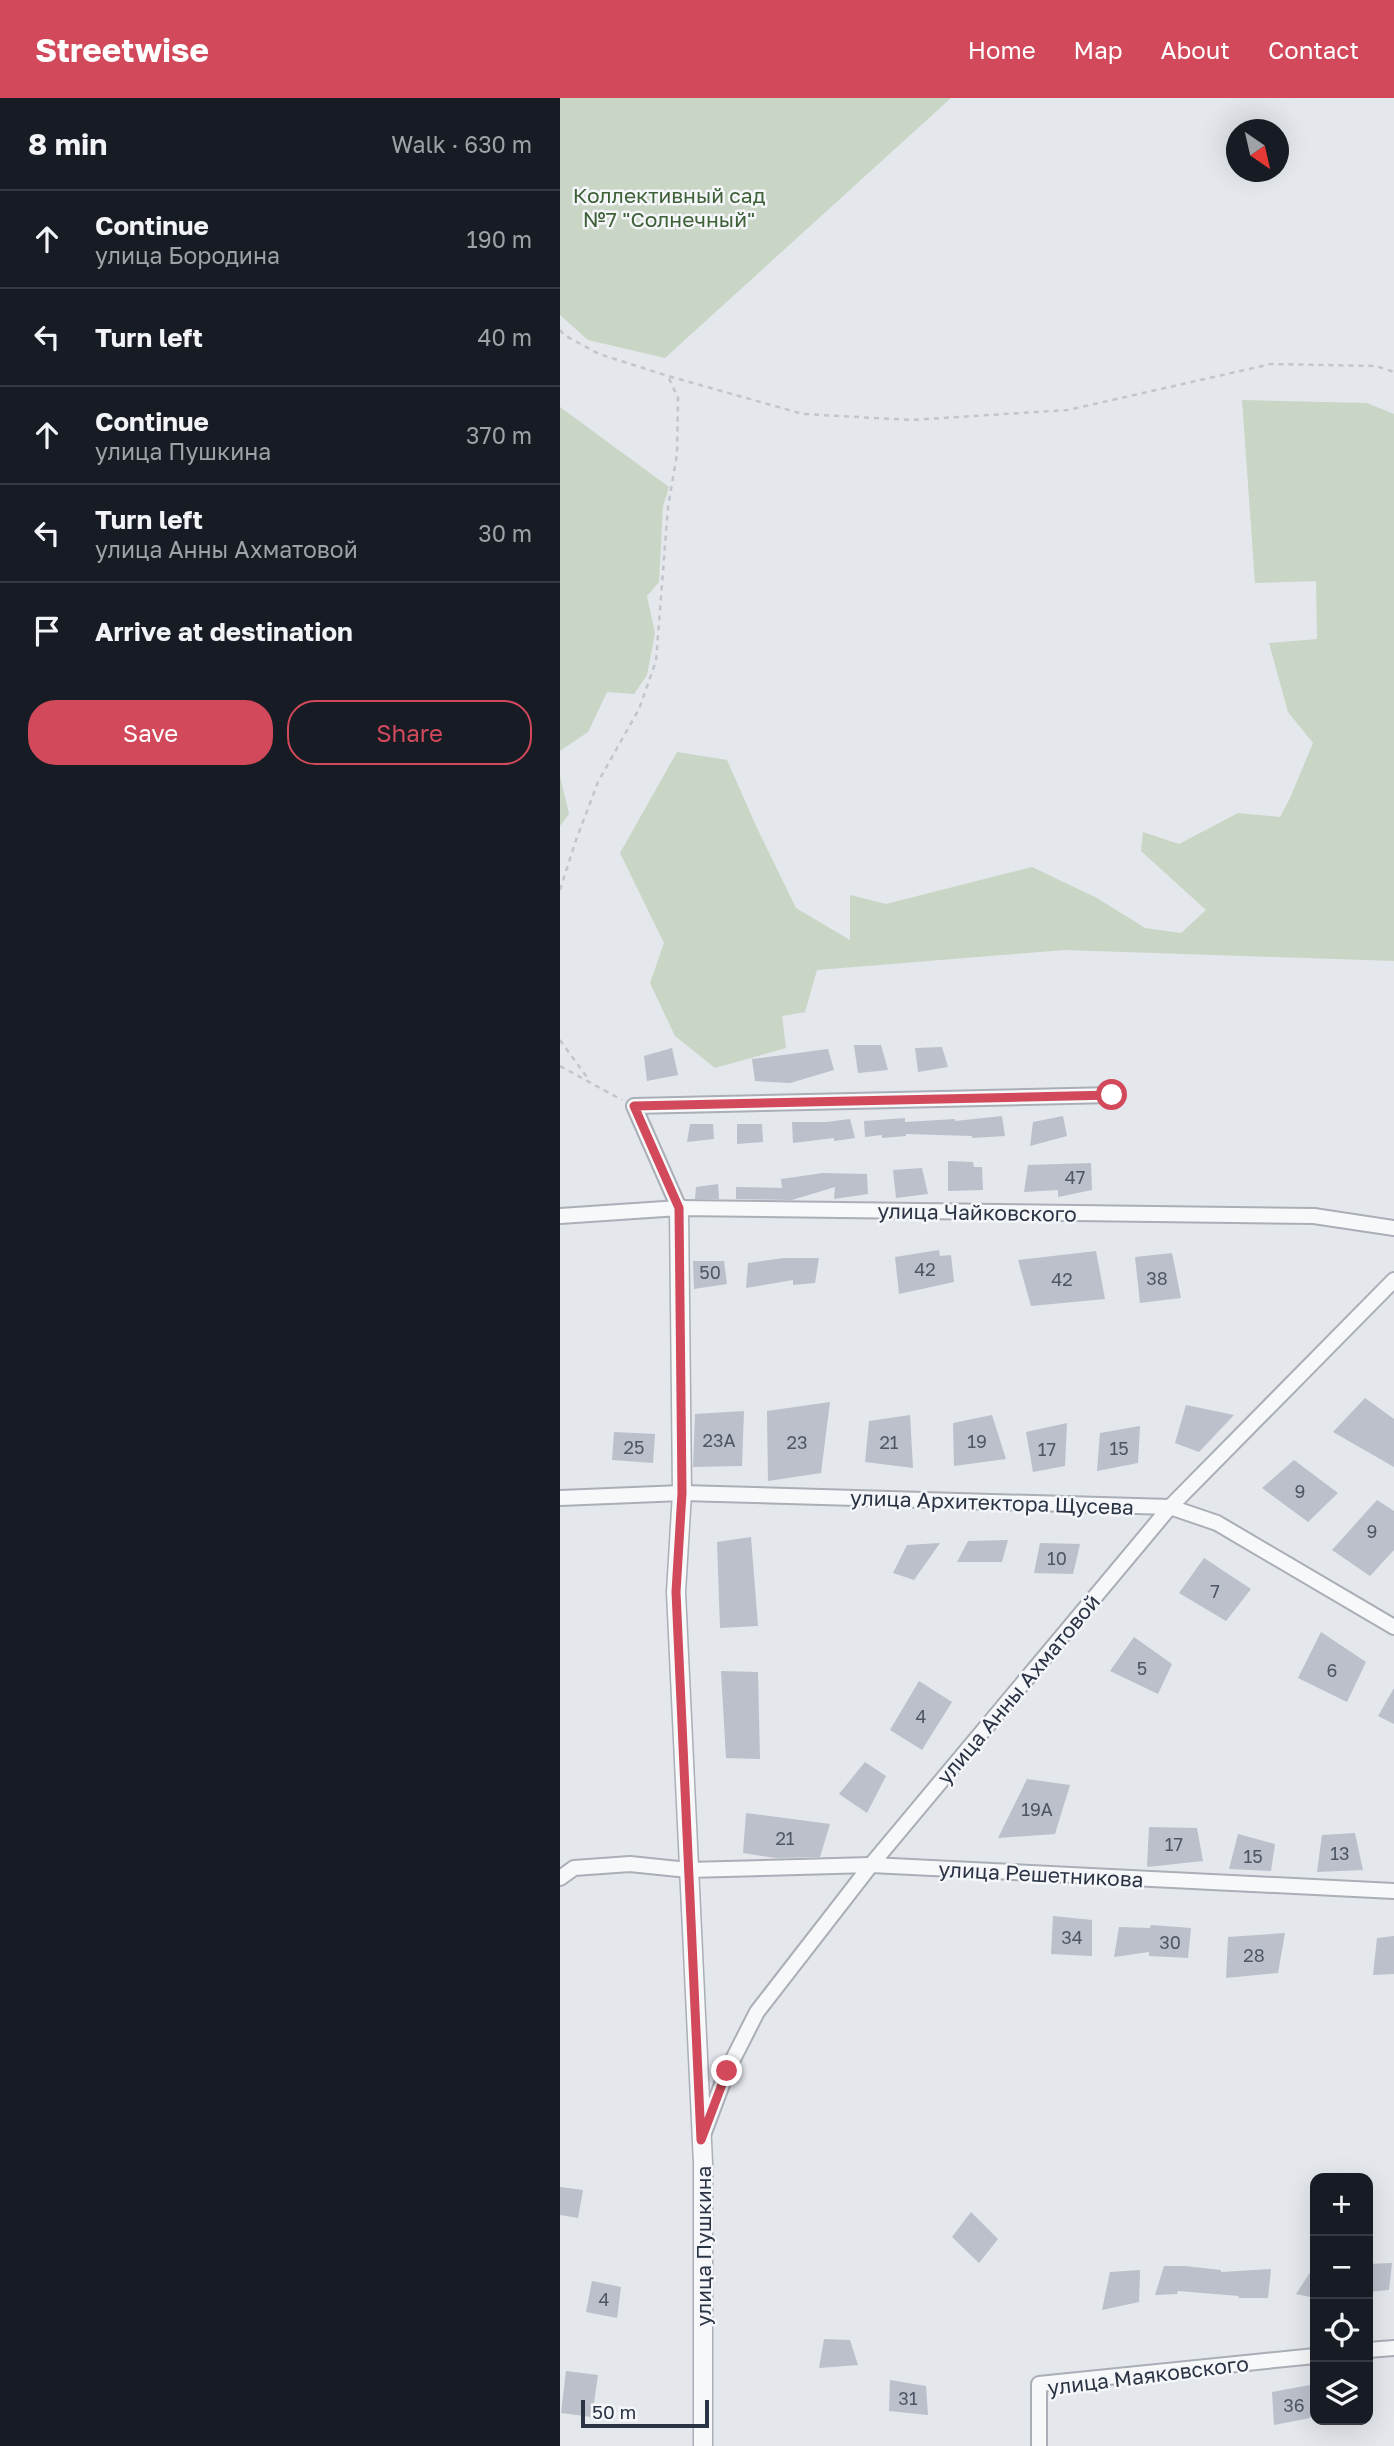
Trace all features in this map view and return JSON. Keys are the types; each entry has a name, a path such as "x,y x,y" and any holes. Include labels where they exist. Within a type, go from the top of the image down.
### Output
{"street":[{"path":"679,1208 634,1106 1112,1095"},
{"name":"улица Чайковского","path":"560,1216 679,1208 1314,1216 1394,1228"},
{"name":"улица Пушкина","path":"679,1208 682,1493 676,1592 703,2163 703,2446"},
{"name":"улица Анны Ахматовой","path":"701,2140 727,2071 757,2012 870,1866 1170,1507 1394,1280"},
{"name":"улица Архитектора Щусева","path":"560,1498 682,1493 1170,1507 1217,1523 1394,1627"},
{"name":"улица Решетникова","path":"567,1868 630,1864 688,1870 870,1866 1394,1891"},
{"path":"560,1878 567,1868"},
{"path":"1373,2350 1394,2348"},
{"name":"улица Маяковского","path":"1039,2446 1039,2384 1310,2357"}],"path":[{"path":"560,330 564,335 599,354 803,414 911,420 1068,410 1271,364 1376,366 1394,372"},
{"path":"560,890 598,782 639,709 656,661 668,508 677,454 678,398 668,376"},
{"path":"560,1040 592,1083"},
{"path":"560,1066 634,1106"}],"green space":[{"name":"Коллективный сад №7 \"Солнечный\"","path":"560,98 951,98 665,358 588,340 560,315"},
{"path":"1242,400 1367,403 1394,414 1394,961 1064,950 817,970 805,1012 782,1016 786,1048 715,1068 675,1036 650,983 664,943 620,853 677,752 727,760 796,908 850,940 850,895 886,904 1032,867 1097,898 1145,928 1181,933 1206,910 1141,851 1143,832 1179,844 1238,813 1280,817 1313,743 1288,712 1269,643 1317,639 1316,581 1255,583"},
{"path":"560,407 669,487 663,506 659,582 647,596 655,633 647,675 634,694 607,692 588,732 560,751"},
{"path":"560,776 569,814 560,826"}],"building":[{"path":"854,1045 881,1045 888,1070 858,1073"},
{"path":"942,1047 948,1067 918,1072 915,1048"},
{"path":"672,1048 678,1075 647,1081 644,1056"},
{"path":"828,1049 834,1070 790,1083 755,1081 752,1059"},
{"path":"1002,1116 1005,1136 972,1138 906,1134 882,1138 882,1135 865,1137 864,1121 905,1118 905,1122 955,1121"},
{"path":"1063,1116 1067,1136 1030,1146 1033,1122"},
{"path":"850,1119 855,1138 793,1143 792,1122"},
{"path":"690,1124 713,1124 714,1139 687,1142"},
{"path":"737,1124 762,1124 763,1142 737,1144"},
{"path":"948,1161 973,1162 974,1167 982,1167 983,1190 948,1191"},
{"path":"1091,1163 1092,1190 1058,1197 1058,1190 1024,1192 1028,1165"},
{"path":"922,1168 928,1194 896,1198 893,1170"},
{"path":"823,1173 867,1174 868,1194 834,1199 835,1187 792,1200 736,1199 736,1187 782,1188 781,1179"},
{"path":"718,1184 719,1199 695,1199 696,1187"},
{"path":"939,1250 940,1256 951,1255 954,1282 899,1294 895,1257"},
{"path":"1096,1251 1105,1299 1031,1306 1018,1260"},
{"path":"1172,1253 1181,1298 1140,1303 1135,1257"},
{"path":"784,1258 819,1258 815,1283 793,1285 793,1280 746,1288 748,1263"},
{"path":"693,1261 724,1261 727,1284 694,1289"},
{"path":"1365,1398 1394,1419 1394,1467 1333,1432"},
{"path":"830,1402 821,1473 768,1481 767,1411"},
{"path":"1186,1405 1234,1415 1199,1452 1175,1443"},
{"path":"744,1411 742,1466 693,1467 695,1414"},
{"path":"910,1415 913,1468 865,1462 869,1421"},
{"path":"992,1415 1006,1459 954,1466 953,1423"},
{"path":"1067,1423 1065,1466 1033,1472 1026,1432"},
{"path":"1140,1426 1138,1463 1097,1471 1100,1433"},
{"path":"614,1432 655,1434 653,1463 612,1460"},
{"path":"1294,1460 1338,1493 1308,1522 1262,1488"},
{"path":"1377,1500 1394,1511 1394,1550 1370,1576 1332,1550"},
{"path":"751,1537 758,1626 720,1628 717,1542"},
{"path":"1008,1540 1002,1562 957,1562 968,1541"},
{"path":"940,1543 914,1580 893,1573 907,1545"},
{"path":"1040,1543 1080,1544 1073,1574 1034,1573"},
{"path":"1204,1558 1251,1589 1226,1621 1179,1593"},
{"path":"1321,1632 1366,1662 1347,1702 1298,1678"},
{"path":"1134,1637 1172,1664 1158,1694 1110,1671"},
{"path":"721,1671 758,1672 760,1759 726,1758"},
{"path":"919,1681 952,1702 922,1750 890,1730"},
{"path":"1394,1688 1394,1724 1378,1716"},
{"path":"865,1762 886,1776 867,1813 839,1794"},
{"path":"1027,1779 1070,1785 1055,1834 998,1838"},
{"path":"746,1813 830,1824 820,1857 776,1858 743,1853"},
{"path":"1149,1827 1197,1828 1203,1861 1147,1867"},
{"path":"1355,1833 1363,1870 1317,1872 1322,1835"},
{"path":"1238,1834 1275,1844 1271,1871 1229,1869"},
{"path":"1053,1916 1092,1920 1092,1956 1051,1954"},
{"path":"1151,1925 1191,1928 1188,1958 1149,1956 1149,1952 1114,1957 1119,1927 1150,1928"},
{"path":"1285,1933 1278,1973 1226,1978 1228,1937"},
{"path":"1394,1936 1394,1974 1373,1975 1377,1938"},
{"path":"560,2187 583,2190 578,2218 560,2215"},
{"path":"971,2212 998,2239 979,2263 952,2237"},
{"path":"1392,2263 1389,2290 1373,2292 1373,2264"},
{"path":"1164,2266 1185,2266 1221,2272 1271,2269 1268,2298 1238,2298 1239,2296 1178,2291 1177,2294 1155,2295"},
{"path":"1140,2270 1139,2302 1102,2310 1110,2272"},
{"path":"1310,2273 1310,2297 1296,2294"},
{"path":"592,2281 621,2287 617,2318 586,2312"},
{"path":"824,2339 850,2340 858,2365 819,2368"},
{"path":"566,2371 598,2375 592,2417 561,2413"},
{"path":"890,2380 926,2386 928,2415 889,2411"},
{"path":"1310,2385 1310,2418 1274,2425 1272,2392"}],"route":[{"path":"727,2071 701,2140 676,1592 682,1493 679,1208 634,1106 1112,1095"}]}
